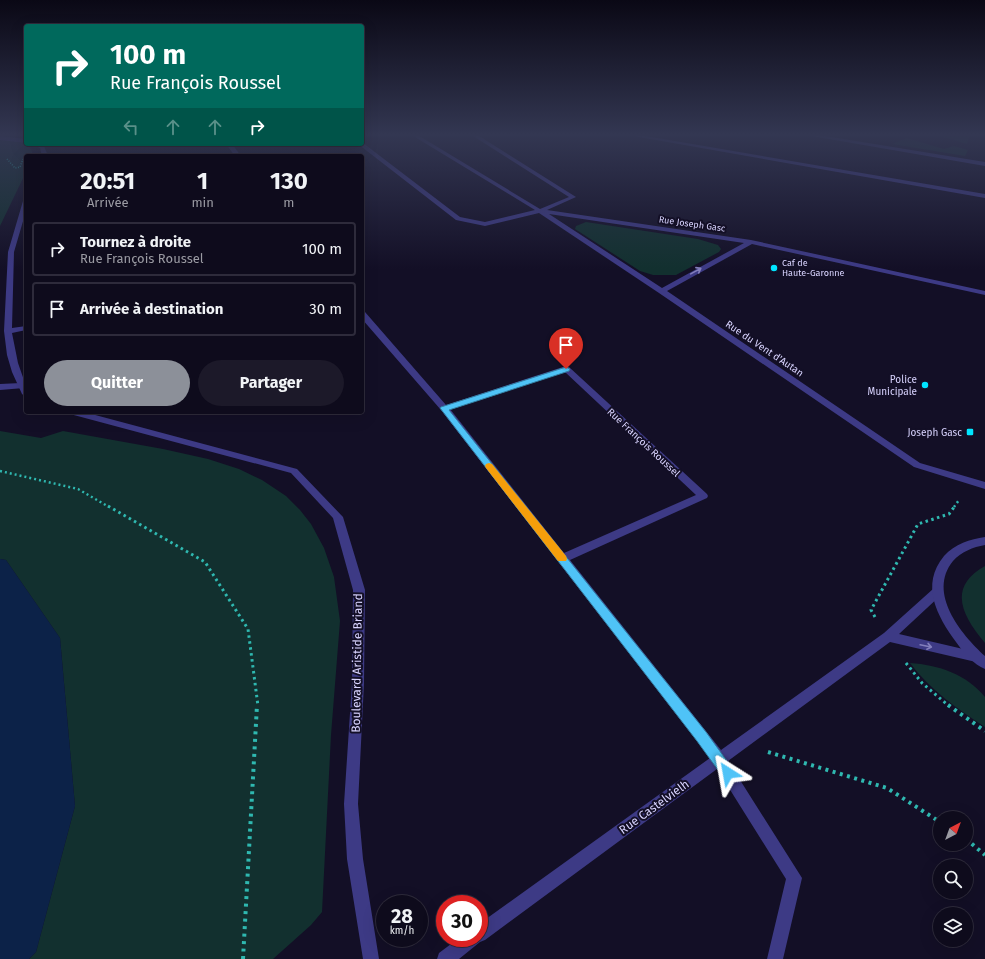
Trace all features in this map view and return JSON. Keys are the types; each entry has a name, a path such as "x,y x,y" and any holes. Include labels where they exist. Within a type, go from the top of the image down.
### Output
{"street":[{"path":"406,179 458,219 485,224 540,211 573,197 544,179"},
{"name":"Rue Joseph Gasc","path":"486,179 540,211 751,242 985,293"},
{"path":"885,179 985,196"},
{"path":"0,388 24,390 9,341 8,331 11,252 24,208"},
{"name":"Rue du Vent d'Autan","path":"540,211 662,291 917,464 985,486"},
{"path":"662,291 751,242"},
{"path":"364,316 444,408 719,760 794,878 774,959"},
{"path":"8,331 24,328"},
{"name":"Rue François Roussel","path":"444,408 566,369 703,496 562,559"},
{"name":"Boulevard Aristide Briand","path":"81,414 294,471 338,517 359,590 358,683 351,804 355,859 371,959"},
{"path":"981,660 956,635 943,612 937,592 938,575 946,560 959,549 977,542 985,541"},
{"name":"Rue Castelvielh","path":"488,927 888,637 937,592"},
{"path":"888,637 981,660"},
{"path":"445,959 462,947"}],"path":[{"path":"0,471 78,489 205,562 248,629 258,709 242,959"},
{"path":"740,744 887,788 933,818"},
{"path":"973,845 985,855"}],"green space":[{"path":"0,179 23,179 0,226"},
{"path":"586,222 698,239 718,245 721,249 719,252 676,275 653,275 640,271 575,229 576,226"},
{"path":"0,431 41,438 63,431 163,449 208,459 239,469 262,480 286,496 311,524 324,548 334,577 340,621 331,735 322,912 311,925 273,959 29,959 36,952 75,806 60,638 6,560 0,559"},
{"path":"985,566 985,643 970,623 965,612 962,602 962,592 966,583 973,574"},
{"path":"910,663 931,666 951,672 978,689 985,697 985,727 935,690"}],"water":[{"path":"0,559 6,560 60,638 75,806 36,952 29,959 0,959"}],"slow traffic":[{"path":"489,466 562,559"}],"place":[{"name":"Caf de Haute-Garonne","path":"774,268"},
{"name":"Police Municipale","path":"925,385"},
{"name":"Joseph Gasc","path":"970,432"}],"route":[{"path":"566,369 444,408 701,736 728,773"}]}
